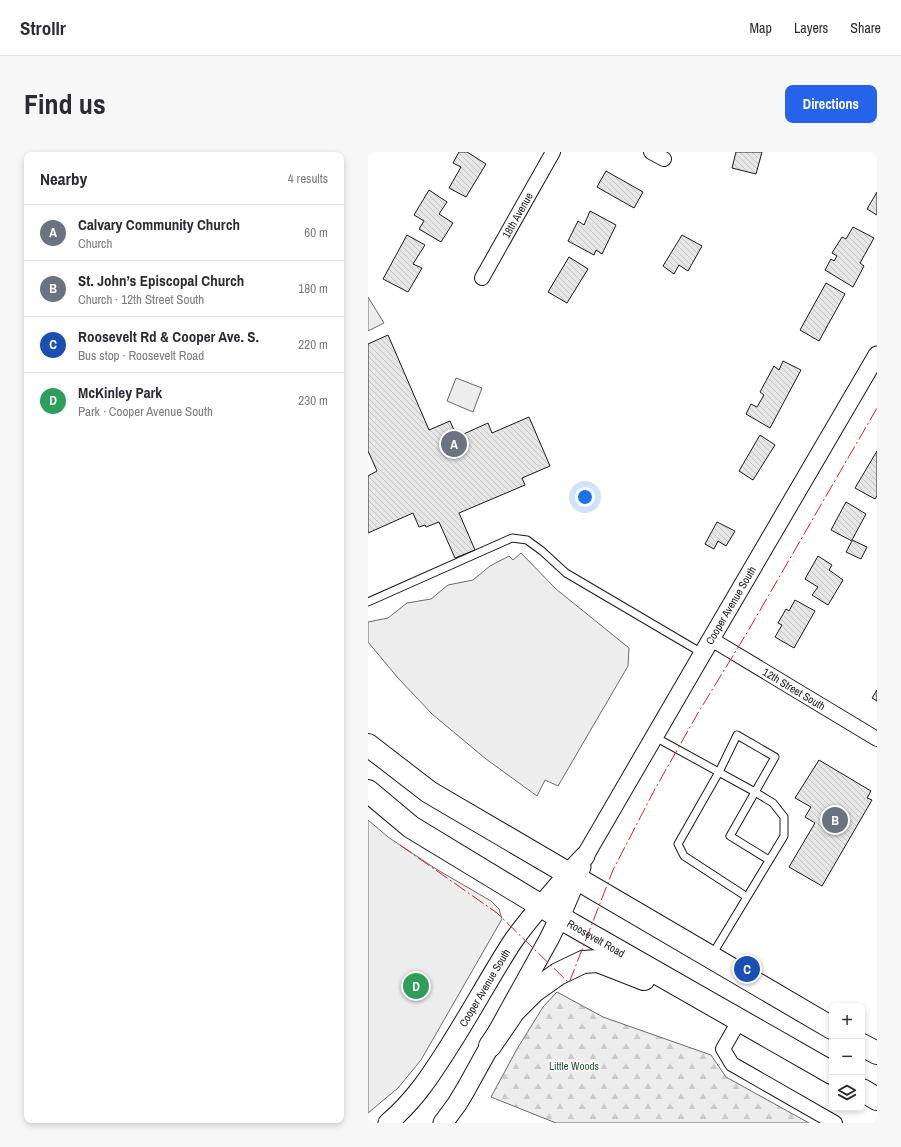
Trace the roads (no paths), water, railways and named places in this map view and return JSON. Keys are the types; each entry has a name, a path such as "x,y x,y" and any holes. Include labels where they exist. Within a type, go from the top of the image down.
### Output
{"main road":[{"path":"368,745 429,792 829,1026"},
{"name":"Roosevelt Road","path":"368,791 411,827 541,906 710,1005 829,1072"},
{"name":"Cooper Avenue South","path":"443,1123 466,1089 549,939 560,917 573,876 585,856"},
{"name":"Cooper Avenue South","path":"388,1123 402,1111 427,1081 524,925 541,906 573,876"},
{"path":"490,1046 514,1011 534,991 558,974 583,962 598,961 710,1005"},
{"path":"865,1047 877,1053"},
{"path":"865,1092 877,1099"}],"street":[{"name":"18th Avenue","path":"482,278 553,152"},
{"path":"652,152 664,159"},
{"name":"Cooper Avenue South","path":"585,856 877,355"},
{"name":"12th Street South","path":"711,639 877,739"},
{"path":"740,1021 723,1049 732,1064 835,1123"}],"lane":[{"path":"368,602 512,538 527,540 542,551 566,573 702,653"},
{"path":"747,897 684,856 678,844 719,772 737,735 775,757 730,836 769,860"},
{"path":"654,737 773,803 784,817 784,836 711,957"}],"place":[{"name":"Calvary Community Church","path":"454,444"},
{"name":"St. John’s Episcopal Church","path":"835,820"},
{"name":"Roosevelt Rd & Cooper Ave. S.","path":"747,969"},
{"name":"McKinley Park","path":"416,986"}],"park label":[{"name":"Little Woods","path":"574,1066"}]}
